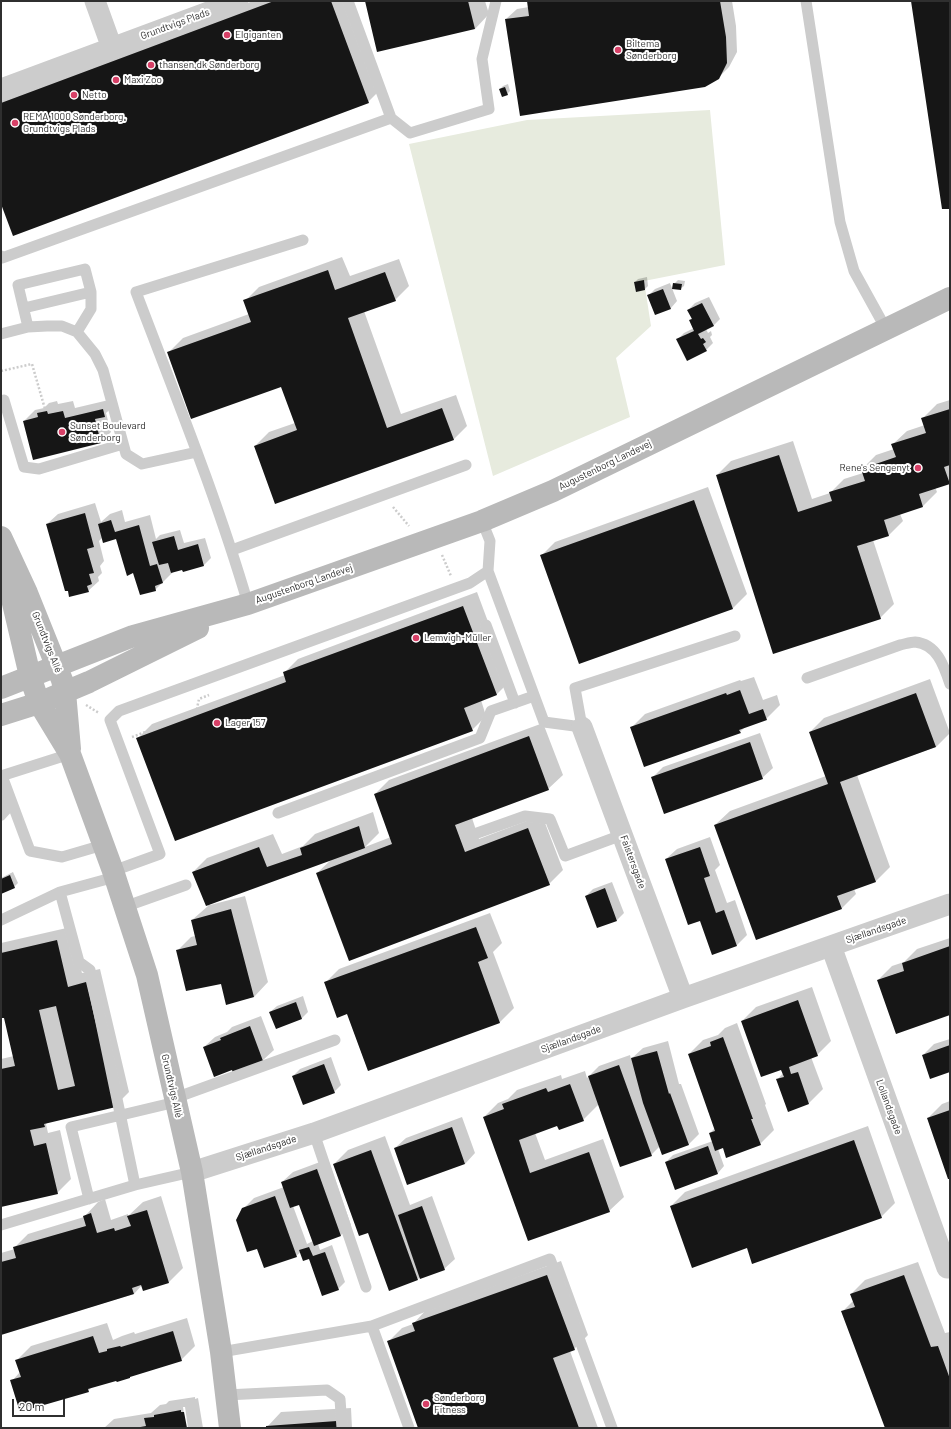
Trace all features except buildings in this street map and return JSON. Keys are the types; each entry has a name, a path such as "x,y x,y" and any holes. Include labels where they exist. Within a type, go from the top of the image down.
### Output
{"street":[{"path":"95,1 112,48"},
{"name":"Grundtvigs Plads","path":"1,89 238,1"},
{"name":"Augustenborg Landevej","path":"35,690 61,680 133,636 248,604 482,521 553,491 950,298"},
{"name":"Grundtvigs Allé","path":"1,537 27,593 61,680 70,754"},
{"name":"Grundtvigs Allé","path":"1,552 35,690 70,754 104,845 147,975 192,1172 221,1352 230,1428"},
{"name":"Augustenborg Landevej","path":"61,680 89,682 248,604"},
{"path":"1,688 35,690"},
{"path":"1,704 35,690"},
{"path":"1,715 35,690"},
{"name":"Falstersgade","path":"582,726 683,998"},
{"name":"Sjællandsgade","path":"192,1172 314,1133 683,998 950,904"},
{"name":"Lollandsgade","path":"831,946 945,1243 948,1268"}],"lane":[{"path":"348,1 392,118 410,133 490,109 482,59 496,1"},
{"path":"806,1 840,222 854,271 886,329"},
{"path":"1,256 2,258 392,118"},
{"path":"248,604 232,550 197,452 136,292 303,240"},
{"path":"28,327 18,285 85,269 91,292 91,309 77,332"},
{"path":"24,308 91,292"},
{"path":"1,334 28,327 62,326 77,332 95,354 103,370 126,454 142,464 197,452"},
{"path":"4,400 24,467 39,469 123,444"},
{"path":"232,550 466,465"},
{"path":"482,521 490,541 488,571 544,722 582,726 575,688 735,636"},
{"path":"1,920 60,892 114,874 160,854 110,720 119,711 470,583 488,571"},
{"path":"486,625 515,704"},
{"path":"807,678 900,645 914,642 924,644 933,650 942,662 950,684"},
{"path":"278,813 480,738 491,711 515,704 534,696"},
{"path":"70,754 2,776 30,851 62,857 104,845"},
{"path":"466,837 525,816 550,819 565,856 622,835"},
{"path":"124,907 186,885"},
{"path":"60,892 79,962 90,970 136,1185"},
{"path":"88,1199 72,1127 175,1100 336,1040"},
{"path":"314,1133 366,1287"},
{"path":"1,1225 136,1185 192,1172"},
{"path":"221,1352 372,1326 550,1259 612,1428"},
{"path":"372,1326 409,1428"},
{"path":"226,1395 327,1390 340,1399 342,1428"}],"path":[{"path":"1,371 32,364 45,409"},
{"path":"384,494 421,543"},
{"path":"445,559 456,588"},
{"path":"134,744 131,737 196,713 199,699 214,693"}],"shaded area":[{"path":"710,110 725,265 644,281 651,326 616,358 630,417 493,476 409,144 527,120"}],"place":[{"name":"Elgiganten","path":"227,35"},
{"name":"Biltema Sønderborg","path":"618,50"},
{"name":"thansen.dk Sønderborg","path":"151,65"},
{"name":"Maxi Zoo","path":"116,80"},
{"name":"Netto","path":"74,95"},
{"name":"REMA 1000 Sønderborg, Grundtvigs Plads","path":"15,123"},
{"name":"Sunset Boulevard Sønderborg","path":"62,432"},
{"name":"Rene's Sengenyt","path":"918,468"},
{"name":"Lemvigh-Müller","path":"416,638"},
{"name":"Lager 157","path":"217,723"},
{"name":"Sønderborg Fitness","path":"426,1404"}]}
